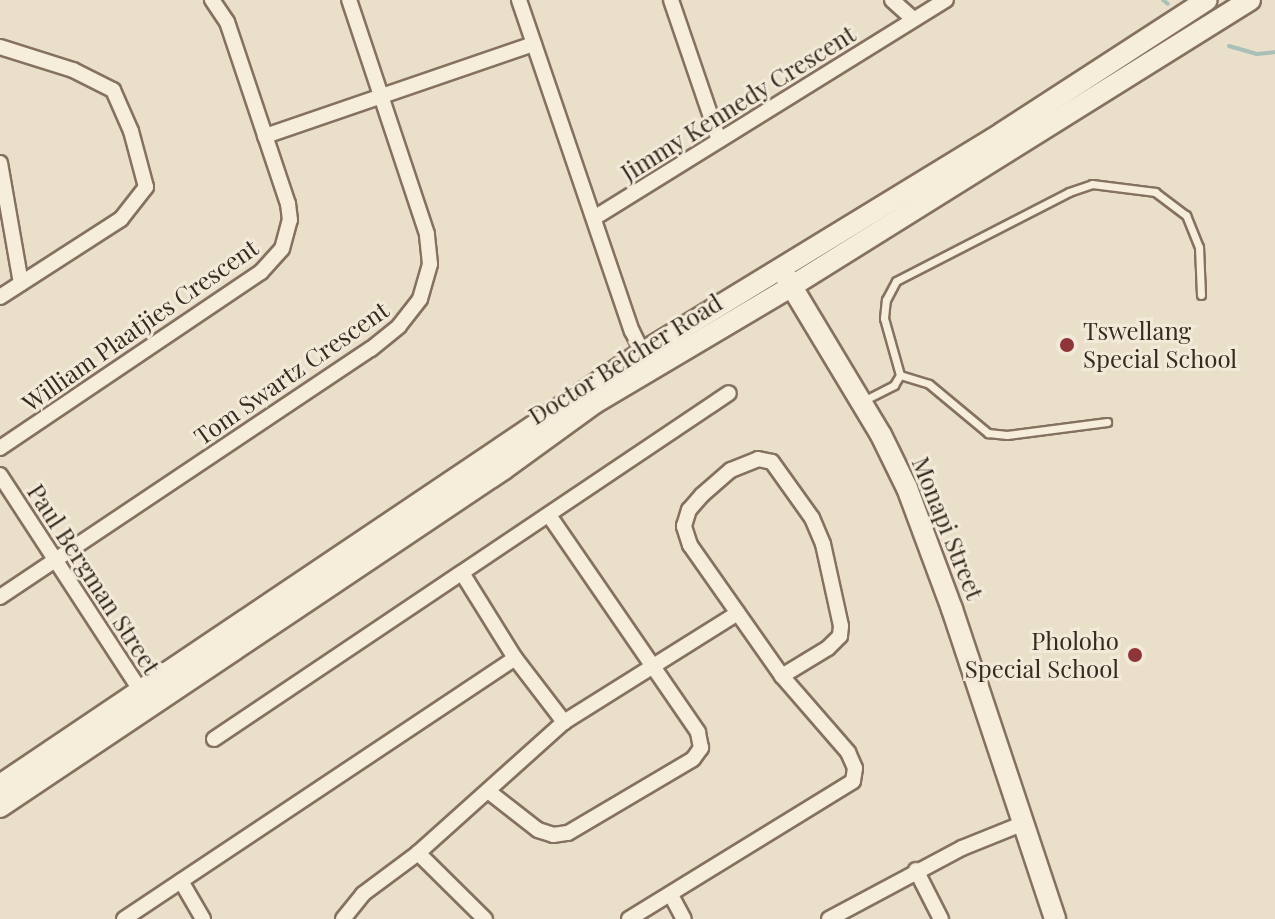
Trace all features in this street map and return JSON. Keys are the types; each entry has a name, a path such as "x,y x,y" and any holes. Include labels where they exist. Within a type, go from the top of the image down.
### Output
{"main road":[{"name":"Doctor Belcher Road","path":"0,785 146,699 504,469 780,267 1002,133 1207,0"},
{"name":"Doctor Belcher Road","path":"647,362 792,286 1244,2"},
{"name":"Monapi Street","path":"780,267 861,402 907,488 952,609 1055,919"},
{"name":"Doctor Belcher Road","path":"0,807 146,699"}],"street":[{"name":"William Plaatjies Crescent","path":"0,448 271,264 282,249 290,220 227,22 212,0"},
{"name":"Tom Swartz Crescent","path":"0,597 371,349 412,312 428,276 430,251 415,193 349,0"},
{"path":"519,0 647,362"},
{"path":"671,0 719,140"},
{"path":"892,0 913,19"},
{"name":"Jimmy Kennedy Crescent","path":"594,218 946,0"},
{"path":"265,136 534,44"},
{"path":"0,47 73,70 113,90 120,101 145,173 146,187 141,199 121,219 0,297"},
{"path":"0,163 21,283"},
{"path":"214,739 729,393"},
{"path":"629,919 853,781 855,768 848,752 782,676 690,545 684,526 689,510 702,495 731,470 758,459 772,462 812,518 823,544 841,626 840,636 828,648 782,676"},
{"name":"Paul Bergman Street","path":"0,475 146,699"},
{"path":"488,791 538,830 553,835 568,833 693,759 701,748 698,732 549,515"},
{"path":"462,573 515,658 564,722"},
{"path":"343,919 363,894 418,853 564,722 652,664 738,613"},
{"path":"124,919 515,658"},
{"path":"829,919 916,870 1024,823"},
{"path":"418,853 485,919"},
{"path":"916,870 941,919"},
{"path":"181,881 203,919"},
{"path":"671,895 684,919"}],"lane":[{"path":"861,402 894,385 900,375 884,318 886,300 896,281 1056,198 1092,184 1155,192 1186,215 1199,247 1201,295"},
{"path":"900,375 929,384 988,433 1007,435 1107,422"}],"waterway":[{"path":"1163,0 1168,4"},
{"path":"1229,46 1257,54 1275,52"}],"place":[{"name":"Tswellang Special School","path":"1067,345"},
{"name":"Pholoho Special School","path":"1135,655"}]}
